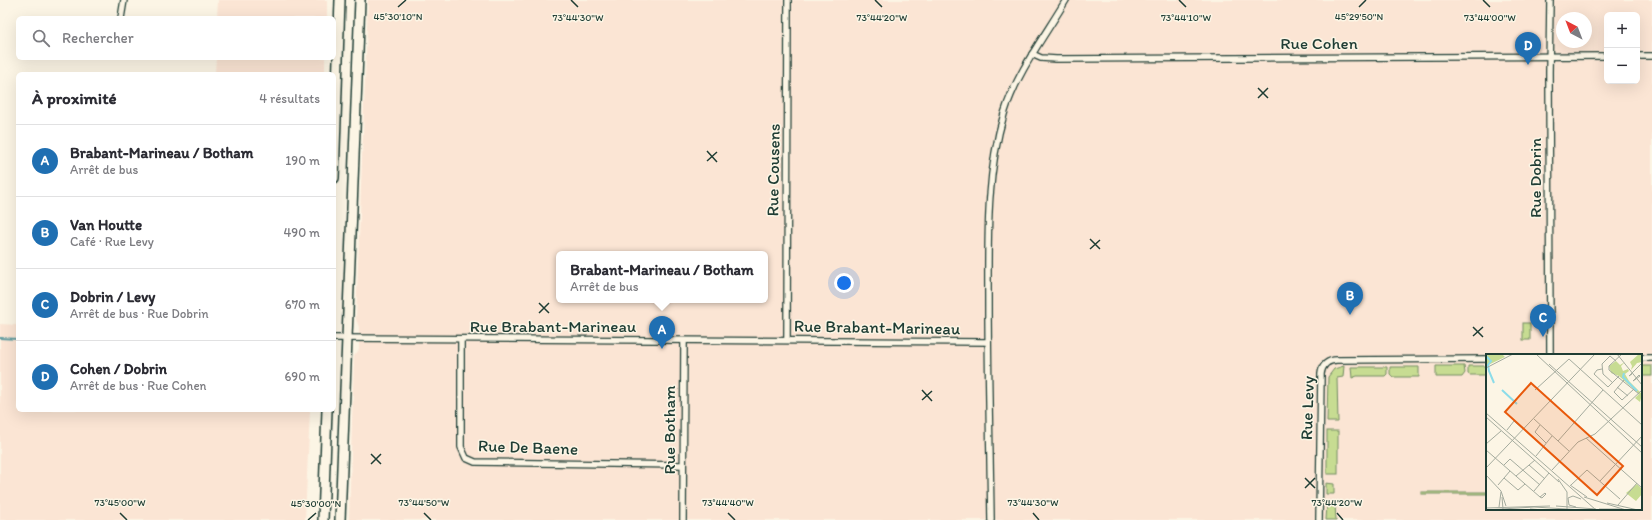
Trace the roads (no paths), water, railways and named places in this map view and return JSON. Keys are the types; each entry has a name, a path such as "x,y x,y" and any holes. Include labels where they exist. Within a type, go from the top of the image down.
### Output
{"main road":[{"path":"336,119 340,0"},
{"path":"340,520 360,0"},
{"path":"323,520 327,412"}],"street":[{"path":"121,16 124,0"},
{"name":"Rue Cousens","path":"786,340 788,0"},
{"path":"991,520 988,342 988,222 993,164 998,137 1008,105 1021,73 1066,0"},
{"name":"Rue Dobrin","path":"1550,0 1550,354"},
{"name":"Rue Cohen","path":"1032,54 1042,58 1056,59 1604,56"},
{"path":"1640,56 1652,56"},
{"name":"Rue Brabant-Marineau","path":"336,338 988,342"},
{"name":"Rue De Baene","path":"461,340 462,447 466,458 475,462 683,465"},
{"name":"Rue Botham","path":"683,520 684,341"},
{"name":"Rue Levy","path":"1319,520 1321,374 1322,368 1326,364 1331,360 1486,359"}],"waterway":[{"path":"0,338 16,339"}],"place":[{"name":"Cohen / Dobrin","path":"1528,65"},
{"name":"Van Houtte","path":"1350,315"},
{"name":"Dobrin / Levy","path":"1543,337"},
{"name":"Brabant-Marineau / Botham","path":"662,349"}]}
